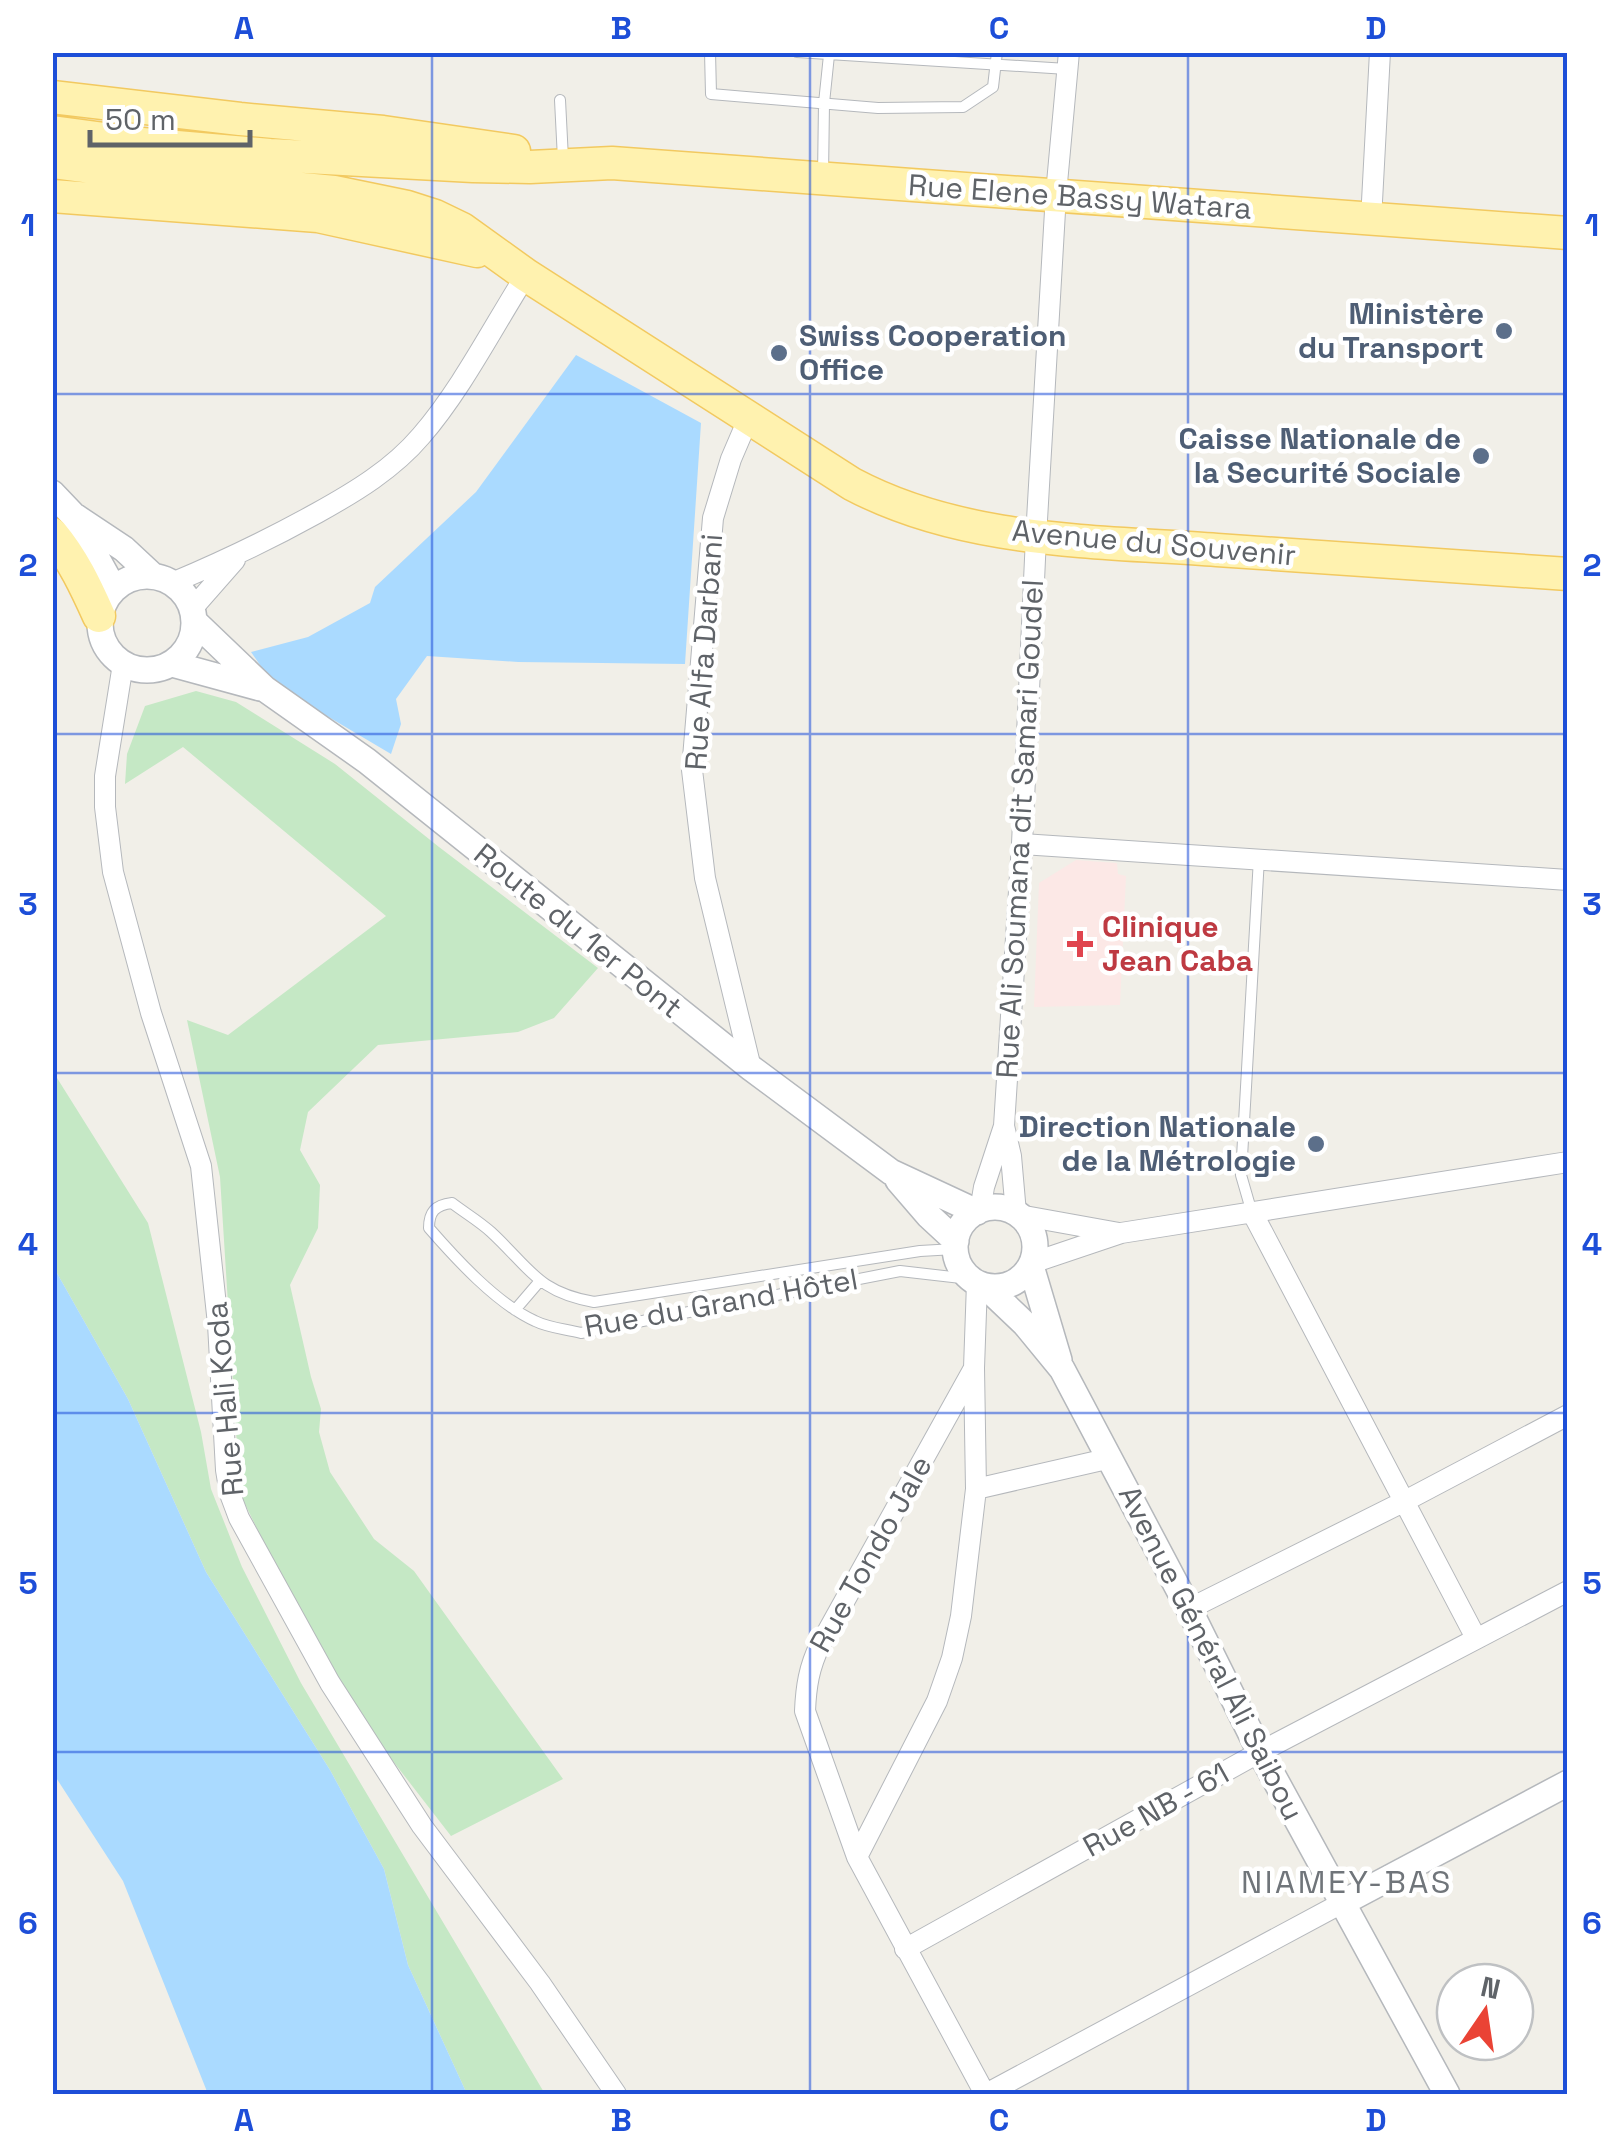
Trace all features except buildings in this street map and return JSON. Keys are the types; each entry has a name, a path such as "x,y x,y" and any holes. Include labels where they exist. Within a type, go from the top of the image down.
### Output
{"main road":[{"path":"52,97 383,132 573,162"},
{"path":"52,132 142,144 271,171"},
{"path":"52,162 144,174 573,162"},
{"name":"Rue Elene Bassy Watara","path":"573,162 1568,233"},
{"name":"Avenue du Souvenir","path":"271,171 334,192 408,207 462,229 526,276 852,484 890,503 936,518 1036,537 1568,574"},
{"path":"52,196 318,216 496,255"},
{"path":"63,525 67,552 107,603"}],"street":[{"path":"1371,220 1380,52"},
{"name":"Rue Ali Soumana dit Samari Goudel","path":"978,1211 1004,1126 1056,194 1069,61"},
{"path":"52,493 63,525 102,532 162,580 187,598 193,615 189,646 172,664 147,671 123,664 104,644 99,630 107,603 125,581 139,577 162,580 240,554 352,494 421,437 526,276"},
{"name":"Rue Alfa Darbani","path":"749,417 730,458 713,518 692,770 705,878 750,1068"},
{"path":"193,615 240,554"},
{"name":"Route du 1er Pont","path":"193,615 265,689 366,761 750,1068 891,1172 978,1211"},
{"name":"Rue Hali Koda","path":"123,664 105,776 109,840 150,1014 200,1166 218,1324 230,1494 239,1518 330,1682 422,1826 540,1983 616,2094"},
{"name":"Route du 1er Pont","path":"172,664 265,689"},
{"path":"1022,844 1568,880"},
{"name":"Rue Ali Soumana dit Samari Goudel","path":"1004,1126 1018,1214"},
{"path":"1032,1265 1122,1233 1568,1162"},
{"name":"Route du 1er Pont","path":"891,1172 956,1245"},
{"path":"1018,1214 1034,1237 1032,1265 1012,1284 998,1287 978,1282 960,1266 956,1245 963,1224 978,1211 998,1207 1122,1233"},
{"path":"1253,1214 1476,1638"},
{"name":"Avenue Général Ali Saibou","path":"1032,1265 1062,1369"},
{"name":"Avenue Général Ali Saibou","path":"978,1282 1025,1324 1062,1369 1260,1752 1447,2094"},
{"name":"Rue Tondo Jale","path":"978,1282 974,1368 820,1645 810,1666 805,1711 857,1857 986,2094"},
{"path":"857,1857 937,1701 952,1658 961,1616 976,1489 974,1368"},
{"path":"1189,1609 1406,1502 1568,1415"},
{"path":"976,1489 1111,1458"},
{"name":"Rue NB - 61","path":"905,1949 1260,1752 1568,1591"},
{"path":"986,2094 1568,1783"}],"lane":[{"path":"710,52 711,94 878,108 963,107 993,88 996,58"},
{"path":"797,52 1069,61"},
{"path":"823,177 829,55"},
{"path":"560,100 573,162"},
{"path":"1253,1214 1241,1175 1260,858"},
{"name":"Rue du Grand Hôtel","path":"956,1245 594,1302 572,1298 539,1282 488,1230 452,1204 442,1204 428,1218 428,1228 456,1259 515,1310 538,1323 581,1333 900,1271 978,1282"},
{"path":"515,1310 539,1282"}],"shaded area":[{"name":"Clinique Jean Caba","path":"1076,860 1117,863 1118,874 1126,876 1120,1005 1034,1007 1039,883"}],"green space":[{"path":"196,691 236,702 335,764 598,968 554,1018 518,1032 378,1045 308,1112 300,1150 320,1185 318,1228 290,1285 321,1409 319,1432 330,1472 374,1539 414,1571 563,1779 451,1836 327,1670 240,1494 220,1177 187,1020 228,1035 386,916 183,747 125,784 127,754 145,706"},
{"path":"52,1070 148,1223 201,1432 211,1489 242,1567 301,1683 545,2094 467,2094 408,1965 384,1869 330,1770 206,1572 128,1399 53,1266"}],"water":[{"path":"576,355 701,423 685,664 518,662 427,656 396,699 401,724 391,754 273,684 251,652 308,637 370,603 375,587 476,492"},
{"path":"53,1266 128,1399 206,1572 330,1770 384,1869 408,1965 467,2094 208,2094 123,1881 53,1773"}],"place":[{"name":"Ministère du Transport","path":"1504,331"},
{"name":"Swiss Cooperation Office","path":"779,353"},
{"name":"Caisse Nationale de la Securité Sociale","path":"1481,456"},
{"name":"Clinique Jean Caba","path":"1080,944"},
{"name":"Direction Nationale de la Métrologie","path":"1316,1144"}],"district":[{"name":"NIAMEY-BAS","path":"1347,1882"}]}
